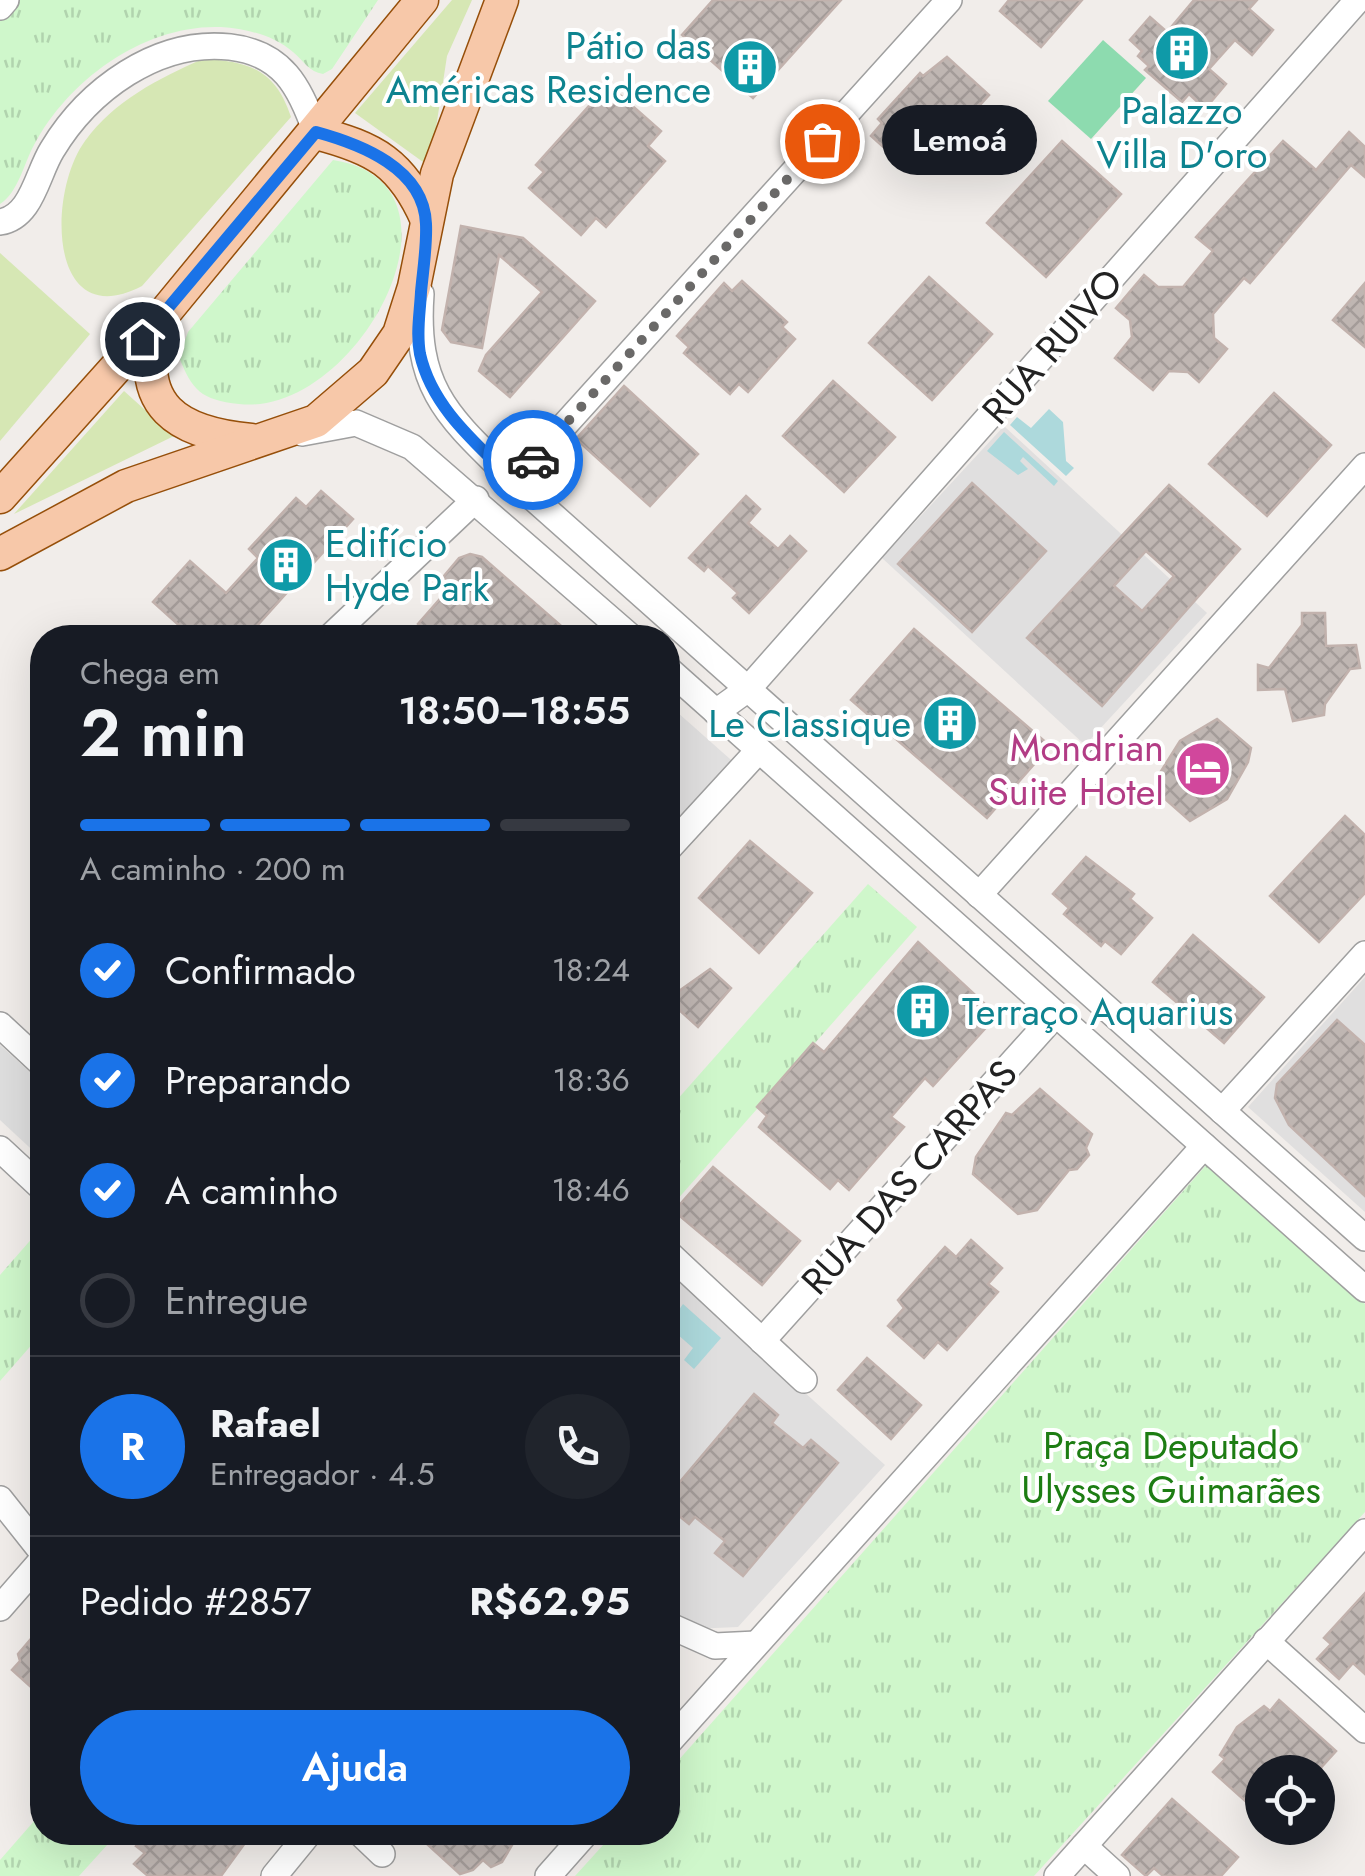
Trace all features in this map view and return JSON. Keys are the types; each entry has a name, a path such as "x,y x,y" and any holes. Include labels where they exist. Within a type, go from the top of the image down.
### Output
{"main road":[{"path":"0,496 157,322 422,0"},
{"path":"0,554 126,486 316,420 373,372 398,334 414,287 438,174 502,0"},
{"path":"316,132 354,142 399,170 412,187 426,220"},
{"path":"157,322 148,360 150,381 166,408 192,430 262,441"}],"street":[{"path":"0,7 6,0"},
{"path":"514,481 949,0"},
{"name":"RUA RUIVO","path":"716,712 748,689 1357,5"},
{"path":"11,216 51,151 100,92 138,66 173,51 220,46 266,56 293,78 316,132"},
{"path":"426,220 418,335 421,357 448,415 514,481 676,625"},
{"path":"262,441 356,423 412,447 618,625"},
{"path":"979,894 1365,466"},
{"path":"343,625 476,499"},
{"path":"540,555 566,528"},
{"path":"680,629 1365,1238"},
{"path":"680,680 1365,1289"},
{"path":"680,836 758,751"},
{"path":"1222,1111 1365,954"},
{"name":"RUA DAS CARPAS","path":"762,1341 1056,1014"},
{"path":"0,1025 30,1053"},
{"path":"680,1730 1204,1146"},
{"path":"0,1150 30,1177"},
{"path":"680,1264 804,1380"},
{"path":"0,1499 30,1537"},
{"path":"1057,1876 1365,1532"},
{"path":"0,1608 30,1574"},
{"path":"680,1630 715,1646 756,1644"},
{"path":"1266,1641 1365,1730"},
{"path":"274,1876 299,1845"},
{"path":"373,1845 382,1854"},
{"path":"548,1876 575,1845"},
{"path":"1084,1846 1117,1876"}],"shaded area":[{"path":"1004,426 1207,613 1085,745 882,558"},
{"path":"680,715 739,767 680,833"},
{"path":"1365,977 1365,1212 1248,1107"},
{"path":"0,1045 30,1072 30,1148 0,1120"},
{"path":"680,1280 885,1465 738,1627 692,1629 680,1618"}],"green space":[{"path":"13,0 378,0 332,69 323,74 310,69 277,41 221,27 165,35 112,60 67,98 49,121 12,193 0,204 0,14"},
{"path":"452,0 472,0 447,56 430,167 355,113"},
{"path":"1103,40 1146,78 1091,139 1048,101"},
{"path":"203,59 234,62 259,71 278,89 291,117 142,286 111,296 88,291 73,275 64,251 65,192 73,164 85,141 123,102"},
{"path":"333,160 377,178 398,210 400,251 386,296 360,339 325,375 283,398 239,404 207,396 194,385 179,357 188,332"},
{"path":"0,253 90,334 0,441"},
{"path":"124,391 174,436 14,514"},
{"path":"868,884 917,927 680,1196 680,1096"},
{"name":"Praça Deputado Ulysses Guimarães","path":"1208,1163 1365,1304 1365,1512 1034,1876 575,1876 603,1845 680,1845 680,1758"},
{"path":"30,1241 30,1347 0,1381 0,1275"},
{"path":"30,1826 30,1845 107,1845 79,1876 0,1876 0,1860"}],"water":[{"path":"1049,409 1063,422 1066,461 1074,468 1066,476 1010,425 1017,417 1031,428"},
{"path":"1004,432 1058,481 1054,486 1023,457 1020,461 1028,469 1018,475 987,451"},
{"path":"683,1304 721,1338 694,1369 684,1360 693,1348 680,1337"}],"building":[{"name":"Pátio das Américas Residence","path":"713,0 841,0 753,98 682,35"},
{"path":"1009,0 1082,0 1041,47 1000,11"},
{"name":"Palazzo Villa D'oro","path":"1194,0 1257,0 1249,9 1273,30 1252,55 1235,40 1209,69 1226,84 1205,109 1189,94 1182,102 1145,70 1149,66 1138,56 1142,51 1130,40 1150,17 1167,32"},
{"path":"947,57 989,95 962,125 975,137 958,156 938,139 910,171 871,136 882,123 878,119 920,73 923,76"},
{"path":"620,95 661,131 648,146 665,161 606,227 596,218 581,235 529,188 544,172 536,165 597,97 609,107"},
{"path":"1349,132 1365,147 1365,177 1351,165 1250,283 1244,278 1213,314 1214,338 1227,349 1199,382 1188,372 1169,371 1153,390 1115,358 1132,337 1130,320 1116,308 1144,275 1158,287 1183,287 1213,251 1196,237 1283,141 1316,170"},
{"path":"1062,141 1121,194 1046,277 987,223"},
{"path":"461,226 523,238 595,301 510,397 479,371 486,355 542,292 499,255 482,348 451,342 442,330"},
{"path":"929,277 992,334 932,400 869,343"},
{"path":"742,281 787,322 782,327 795,339 748,392 739,384 730,394 684,353 689,347 677,336 724,283 732,291"},
{"path":"1365,283 1365,347 1333,320"},
{"path":"833,381 895,437 844,492 783,436"},
{"path":"624,386 698,454 650,506 576,439"},
{"path":"1274,393 1331,445 1267,516 1209,464"},
{"path":"972,483 1046,551 972,632 898,564"},
{"path":"1169,485 1240,549 1102,706 1027,638","holes":["1146,551 1174,576 1142,611 1114,586"]},
{"name":"Edifício Hyde Park","path":"321,491 353,519 258,625 179,625 153,602 190,561 226,593 258,558 249,549 296,498 306,507"},
{"path":"746,496 760,509 748,523 778,549 790,536 806,551 749,613 733,598 738,593 708,566 704,571 689,558"},
{"path":"470,554 482,557 560,625 419,625 452,585 443,577 459,558"},
{"path":"1302,613 1325,613 1326,646 1356,645 1360,668 1350,669 1325,704 1324,715 1293,721 1285,689 1258,690 1258,665 1269,668 1302,625"},
{"name":"Le Classique","path":"914,629 1050,746 987,818 851,700"},
{"name":"Mondrian Suite Hotel","path":"1217,719 1251,748 1248,762 1227,799 1190,821 1155,790 1158,776 1180,741"},
{"path":"1345,816 1365,835 1365,893 1319,942 1270,896"},
{"path":"750,841 812,893 759,953 699,898"},
{"path":"1086,857 1134,894 1130,899 1152,918 1121,954 1105,941 1101,946 1064,914 1069,908 1053,894"},
{"path":"1193,935 1264,997 1224,1043 1153,982"},
{"path":"918,942 988,1007 992,1021 933,1086 925,1078 891,1117 904,1127 849,1190 838,1180 830,1189 759,1127 767,1116 757,1107 813,1043 824,1052"},
{"path":"710,969 731,988 698,1027 680,1011 680,990"},
{"path":"1337,1020 1365,1045 1365,1196 1289,1125 1275,1098 1277,1084"},
{"path":"1040,1089 1092,1134 1086,1148 1089,1155 1077,1169 1069,1170 1037,1210 1018,1214 973,1174 976,1157 1006,1113 1012,1115"},
{"path":"713,1167 800,1241 762,1285 680,1216 680,1204"},
{"path":"971,1240 1002,1268 988,1284 998,1292 947,1350 938,1342 924,1358 888,1326 904,1308 898,1300 945,1247 956,1257"},
{"path":"867,1358 921,1405 891,1439 838,1390"},
{"path":"754,1394 778,1415 772,1423 803,1448 811,1440 838,1463 743,1576 715,1553 725,1541 695,1517 689,1524 680,1517 680,1482"},
{"path":"1365,1593 1365,1674 1353,1663 1339,1679 1317,1659 1331,1644 1324,1638"},
{"path":"30,1640 30,1686 12,1670 20,1661 18,1654"},
{"path":"1279,1700 1336,1751 1332,1755 1245,1755 1245,1801 1213,1772 1225,1759 1220,1755 1237,1727 1264,1706 1270,1711"},
{"path":"1172,1799 1238,1857 1221,1876 1163,1876 1154,1868 1146,1876 1122,1855"},
{"path":"244,1845 221,1876 148,1876 134,1864 145,1853 136,1846"},
{"path":"428,1845 512,1845 502,1862 491,1867 483,1860 473,1870 460,1874"}],"way so far":[{"path":"533,460 822,141"}],"place":[{"name":"Palazzo Villa D'oro","path":"1182,53"},
{"name":"Pátio das Américas Residence","path":"750,67"},
{"name":"Lemoá","path":"822,141"},
{"name":"Edifício Hyde Park","path":"286,565"},
{"name":"Le Classique","path":"950,723"},
{"name":"Mondrian Suite Hotel","path":"1203,769"},
{"name":"Terraço Aquarius","path":"923,1011"}],"route":[{"path":"142,339 316,132 354,142 399,170 412,187 426,220 418,335 421,357 448,415 514,481 533,460"}]}
